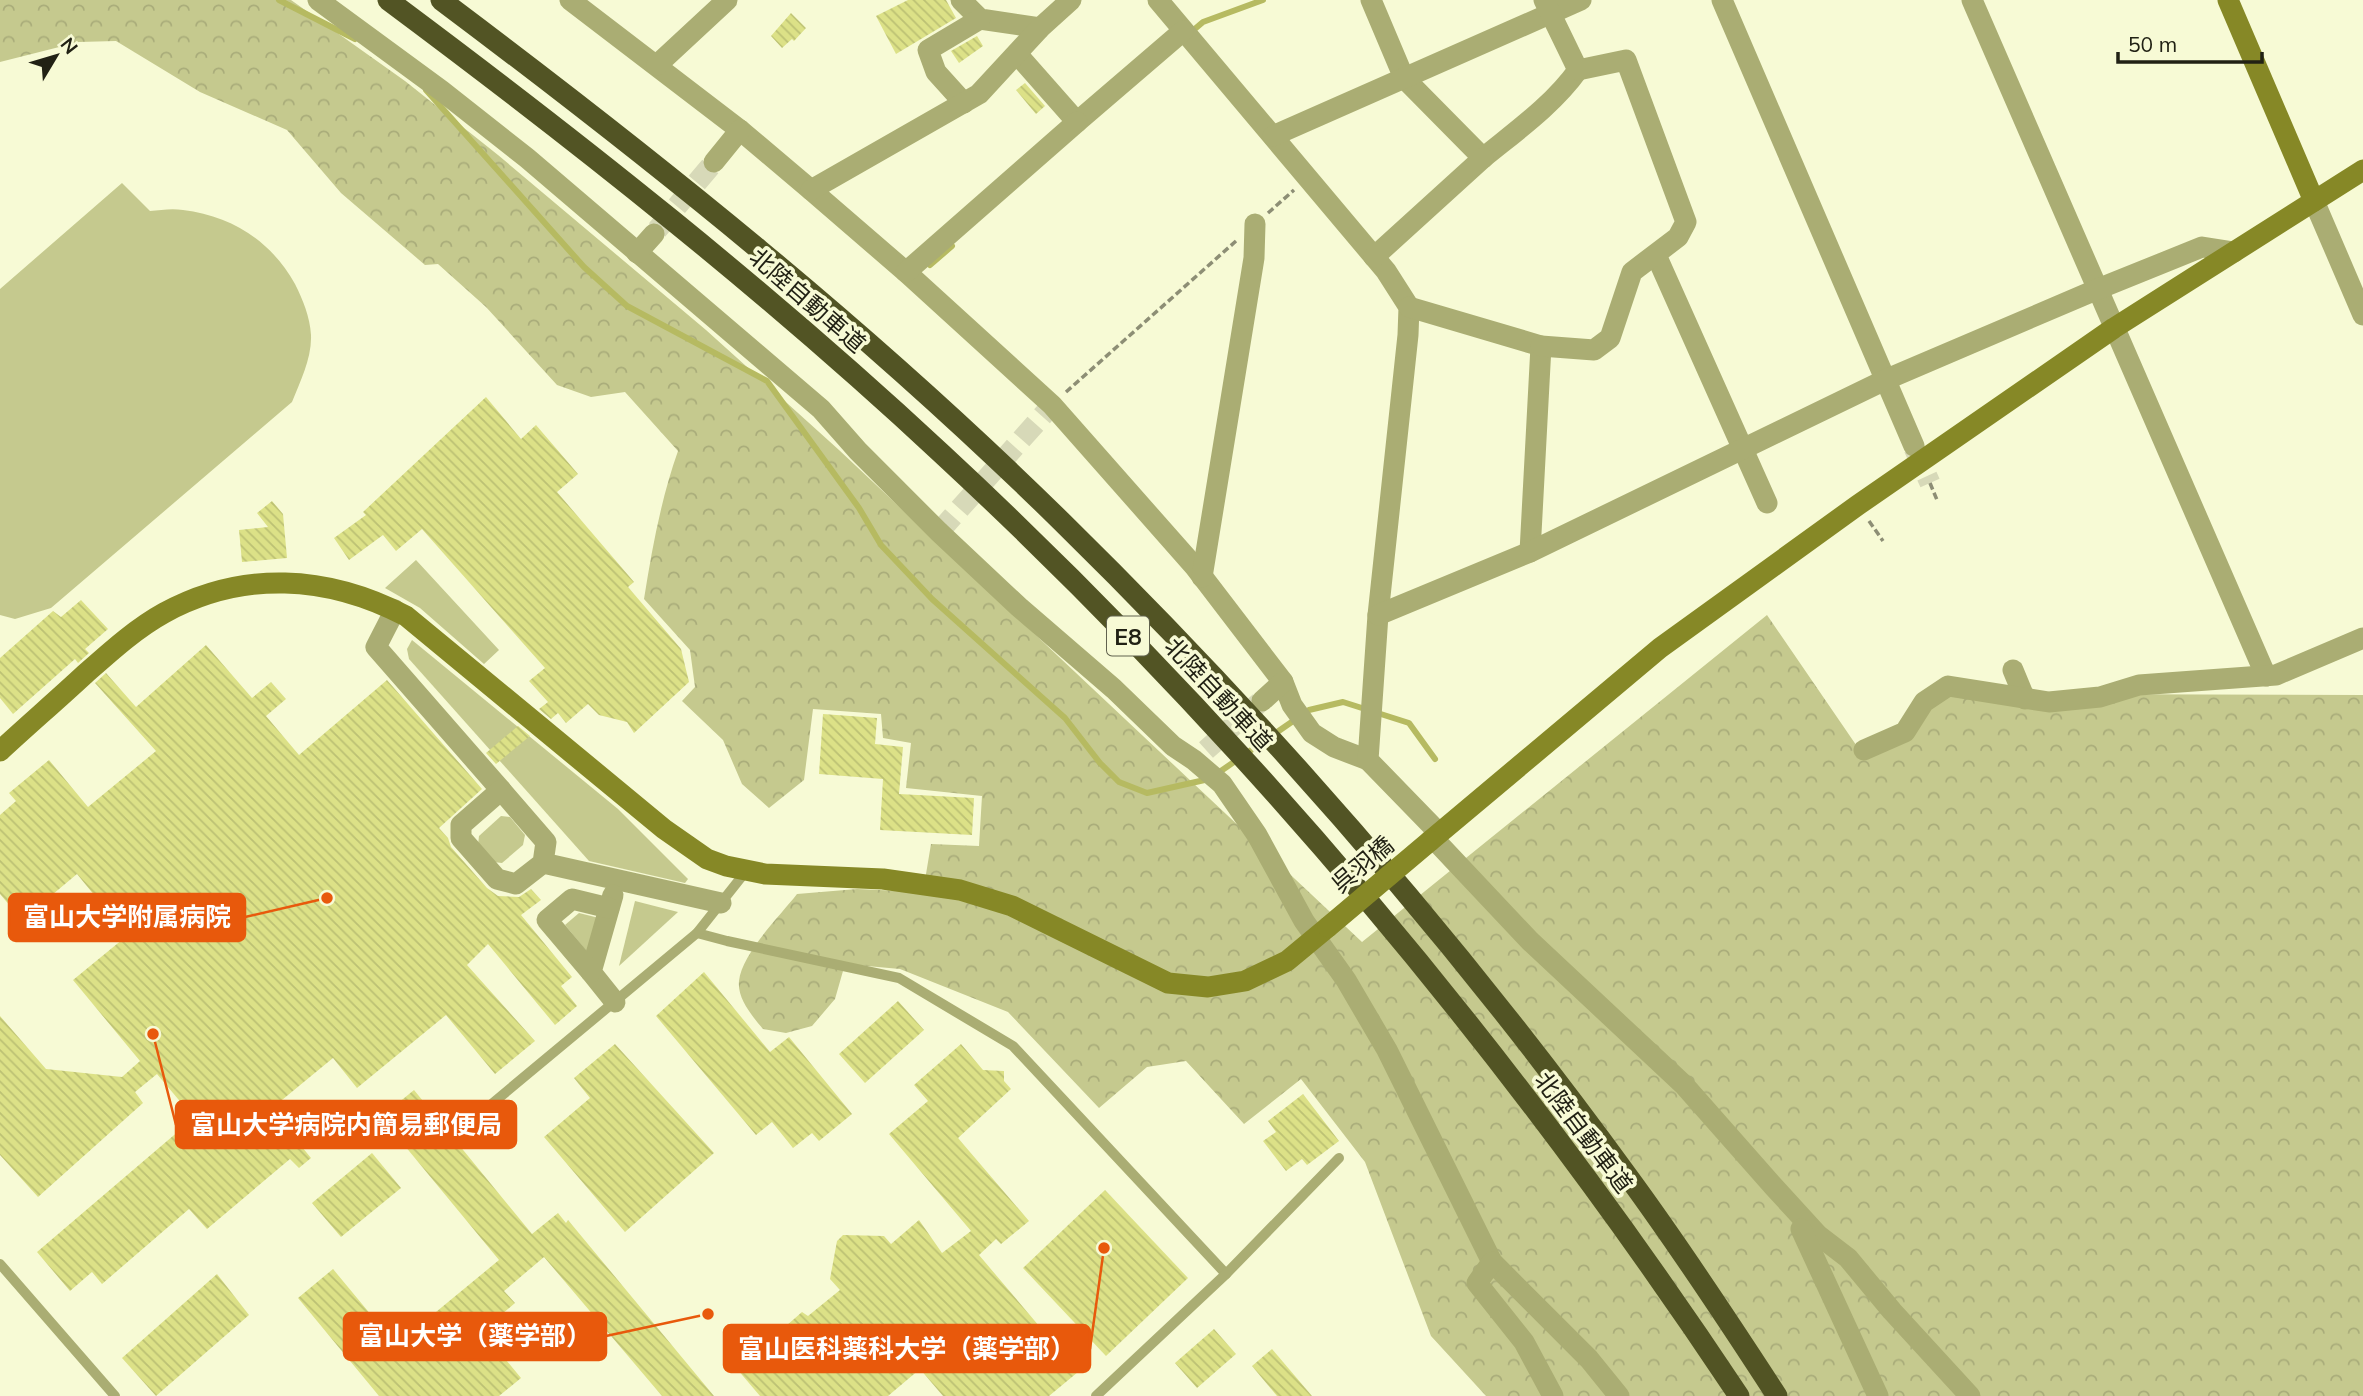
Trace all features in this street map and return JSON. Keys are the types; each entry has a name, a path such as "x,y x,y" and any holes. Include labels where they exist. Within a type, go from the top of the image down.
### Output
{"highway":[{"name":"北陸自動車道","path":"388,0 604,165 828,351 942,454 1143,651 1237,750 1425,969 1605,1203 1739,1396"},
{"name":"北陸自動車道","path":"441,0 619,135 741,233 846,323 1061,521 1164,625 1356,835 1452,949 1629,1178 1777,1396"}],"street":[{"path":"318,0 495,133 821,409 858,451 1019,607 1114,689 1173,746 1200,755 1257,835 1304,921 1322,932 1346,980 1387,1049 1492,1262 1589,1359 1619,1396"},
{"path":"570,0 740,130 906,272 1052,405 1202,578 1283,682 1292,705 1312,733 1334,747 1368,760 1434,837 1531,941 1684,1085 1818,1235 1848,1258 1892,1311 1970,1396"},
{"path":"657,65 727,0"},
{"path":"961,0 980,19 1040,28"},
{"path":"811,190 979,94 1040,28 1071,0"},
{"path":"1157,0 1374,257 1409,307 1407,352 1378,615 1368,760"},
{"path":"1371,0 1404,78 1483,158"},
{"path":"1273,136 1404,78 1547,7 1581,0"},
{"path":"1722,0 1914,446"},
{"path":"1972,0 2266,676"},
{"path":"2228,0 2363,315"},
{"path":"1547,7 1578,70"},
{"path":"964,103 936,72 928,50 980,19"},
{"path":"906,272 1183,32"},
{"path":"1017,54 1077,122"},
{"path":"1374,257 1483,158 1537,114 1568,84 1578,70 1626,60 1686,222 1678,237 1632,272 1610,338 1594,350 1541,346 1409,307"},
{"path":"714,162 740,130"},
{"name":"呉羽橋","path":"0,750 112,651 163,613 202,595 253,582 330,587 406,615 664,829 707,859 765,874 883,878 960,890 1012,906 1168,983 1208,987 1245,981 1287,961 1660,648 1858,505 2114,328 2363,170"},
{"path":"1202,578 1254,258 1255,224"},
{"path":"637,253 654,234"},
{"path":"1378,615 1530,552 1885,380 2098,289 2202,247 2234,252"},
{"path":"1656,255 1767,503"},
{"path":"1530,552 1541,346"},
{"path":"395,610 376,647 501,790 546,842 543,863 516,884 497,879 461,838 461,825 501,790"},
{"path":"1864,750 1905,732 1924,702 1948,686 2049,702 2075,700 2100,697 2139,685 2276,675 2363,638"},
{"path":"2013,670 2025,699"},
{"path":"1262,701 1283,682"},
{"path":"543,863 721,902"},
{"path":"591,972 618,879"},
{"path":"609,908 572,899 547,920 615,1002"},
{"path":"1801,1229 1878,1396"},
{"path":"1492,1262 1477,1283 1524,1342 1553,1396"}],"lane":[{"path":"464,1127 697,933 747,870"},
{"path":"697,933 727,942 899,978 1013,1046 1226,1274"},
{"path":"1096,1396 1226,1274 1339,1158"},
{"path":"0,1264 115,1396"}],"path":[{"path":"1052,405 1307,178"},
{"path":"1930,483 1937,500"}],"green space":[{"path":"0,0 291,0 405,81 498,155 706,330 839,450 1362,942 1767,615 1865,758 1942,697 2044,694 2363,695 2363,1396 1486,1396 1431,1336 1365,1162 1301,1079 1244,1124 1186,1061 1147,1067 1099,1108 1008,1012 900,969 845,964 835,999 812,1026 786,1033 763,1029 740,994 739,981 754,947 797,894 857,889 923,892 931,844 979,846 982,796 906,788 911,743 883,738 881,714 813,709 804,780 769,808 742,784 723,740 682,701 695,687 690,650 644,599 658,524 678,451 625,392 591,397 557,385 486,307 438,264 425,265 341,193 287,130 200,92 116,41 79,42 0,62"},
{"path":"122,183 150,211 175,209 201,213 234,225 262,243 285,269 303,302 311,335 308,361 292,402 51,608 15,619 0,615 0,289"},
{"path":"416,560 499,650 484,664 420,608 385,588"},
{"path":"412,640 618,809 688,879 685,883 589,861 409,659 407,649"},
{"path":"501,816 510,817 525,835 523,845 502,863 493,862 478,845 479,836"},
{"path":"635,901 678,912 619,966"},
{"path":"579,913 599,918 589,954 565,925"}],"building":[{"path":"908,0 946,0 956,18 896,54 876,16"},
{"path":"791,13 806,28 794,41 792,39 782,48 771,36"},
{"path":"977,36 983,46 959,63 951,51"},
{"path":"1025,83 1045,106 1036,114 1016,90"},
{"path":"486,397 521,439 536,425 578,474 557,492 634,582 628,587 681,649 689,682 634,733 627,722 599,715 588,704 566,723 558,713 551,719 539,709 548,702 529,681 545,668 422,529 396,551 383,535 349,560 334,538 366,515 363,512"},
{"path":"272,501 283,514 287,558 242,562 239,530 268,527 257,513"},
{"path":"81,600 108,629 85,649 89,653 78,663 75,659 13,714 0,698 0,658 53,611 61,617"},
{"path":"206,645 252,698 271,682 286,699 266,716 299,755 387,680 482,789 439,828 448,838 451,847 487,888 498,896 519,897 531,889 541,900 521,915 572,977 561,986 577,1006 555,1025 488,944 467,965 535,1041 495,1074 446,1015 357,1088 333,1058 271,1109 311,1158 299,1168 290,1159 207,1229 189,1209 102,1284 92,1272 70,1291 37,1252 194,1118 157,1074 135,1092 143,1103 38,1197 0,1155 0,1016 46,1069 122,1077 140,1061 73,980 134,930 115,906 108,912 77,874 22,920 0,894 0,815 16,801 9,793 49,760 88,807 156,751 95,683 106,673 136,707"},
{"path":"823,714 877,718 875,744 903,747 899,794 974,798 972,835 880,830 883,779 819,774"},
{"path":"518,726 530,736 496,764 486,753"},
{"path":"704,972 770,1052 789,1037 852,1114 819,1141 812,1133 793,1148 772,1122 756,1135 656,1016"},
{"path":"898,1001 924,1030 865,1083 839,1054"},
{"path":"615,1044 714,1153 625,1232 544,1137 590,1098 574,1078"},
{"path":"961,1044 983,1070 1004,1071 1004,1081 1011,1089 958,1138 1029,1221 1001,1244 996,1239 979,1255 1078,1372 1049,1396 943,1396 920,1369 888,1396 760,1396 737,1369 802,1312 808,1316 840,1290 830,1279 837,1241 843,1235 884,1236 891,1244 919,1220 942,1253 971,1231 889,1134 928,1101 914,1085"},
{"path":"414,1090 532,1234 558,1213 566,1223 568,1220 714,1396 662,1396 544,1257 504,1291 515,1303 482,1331 521,1378 499,1396 379,1396 298,1298 333,1269 396,1345 499,1260 381,1117"},
{"path":"1303,1094 1339,1141 1307,1165 1302,1159 1286,1171 1263,1141 1276,1132 1268,1121"},
{"path":"372,1153 401,1188 341,1237 312,1203"},
{"path":"1105,1190 1188,1278 1106,1356 1023,1268"},
{"path":"217,1274 249,1315 156,1396 122,1358"},
{"path":"1214,1329 1236,1354 1197,1388 1175,1363"},
{"path":"1272,1349 1312,1396 1277,1396 1252,1366"}],"waterway":[{"path":"279,0 355,39"},
{"path":"1190,33 1203,22 1263,0"},
{"path":"426,90 584,267 627,306 767,381 859,508 881,545 932,599 1065,718 1100,763 1119,782 1147,793 1209,779"},
{"path":"930,265 952,246"},
{"path":"1218,773 1309,710 1343,702 1409,723 1435,759"}],"tunnel":[{"path":"657,230 714,162"},
{"path":"939,532 1052,405"},
{"path":"1914,448 1930,483"},
{"path":"1206,750 1260,702"}],"place":[{"name":"富山大学附属病院","path":"327,898"},
{"name":"富山大学病院内簡易郵便局","path":"153,1034"},
{"name":"富山医科薬科大学（薬学部）","path":"1104,1248"},
{"name":"富山大学（薬学部）","path":"708,1314"}]}
